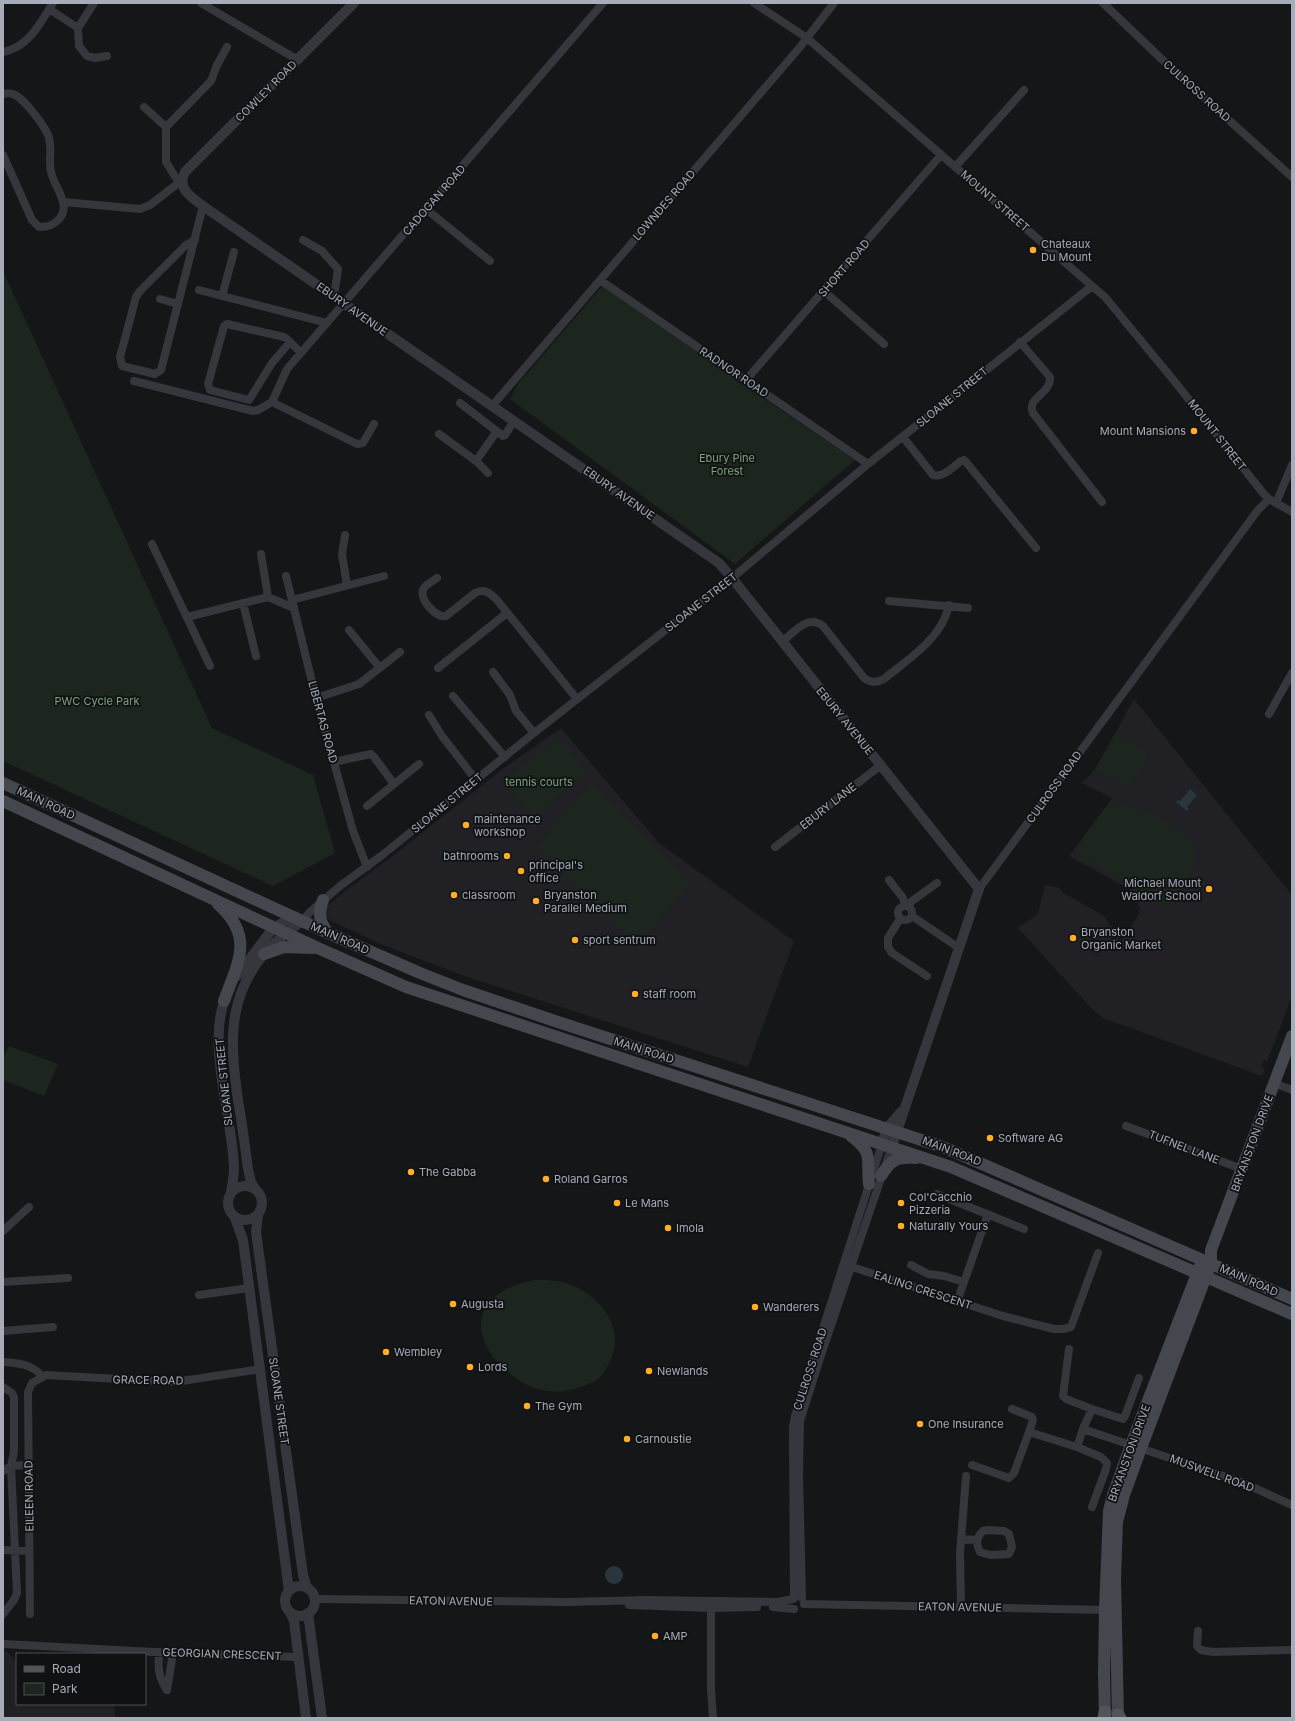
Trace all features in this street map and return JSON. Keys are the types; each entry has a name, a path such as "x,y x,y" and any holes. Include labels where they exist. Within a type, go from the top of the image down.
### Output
{"main road":[{"name":"MAIN ROAD","path":"3,783 301,917 328,933 420,973 509,1006 892,1129 970,1157 1292,1299"},
{"name":"MAIN ROAD","path":"3,801 394,982 430,996 925,1158 972,1176 1292,1314"},
{"path":"212,899 232,920 241,942 241,952 238,964 224,1001"},
{"path":"323,900 320,907 320,916 322,926 328,933"},
{"path":"264,954 284,947 320,949"},
{"name":"BRYANSTON DRIVE","path":"1136,1447 1292,1036"},
{"path":"846,1132 859,1142 867,1152 869,1163 869,1184"},
{"path":"881,1176 887,1166 896,1159 925,1158"},
{"path":"1180,1250 1197,1251 1206,1248 1219,1229"},
{"name":"BRYANSTON DRIVE","path":"1112,1716 1109,1511 1113,1495 1136,1447 1198,1297 1202,1274"},
{"path":"1198,1297 1213,1288 1226,1285"}],"street":[{"path":"94,3 78,28 79,46 87,56 95,58 107,56"},
{"path":"201,3 298,60"},
{"name":"COWLEY ROAD","path":"180,182 185,172 354,3"},
{"name":"CADOGAN ROAD","path":"272,402 287,369 603,3"},
{"name":"MOUNT STREET","path":"754,3 807,38 1105,298 1272,501 1292,512"},
{"name":"LOWNDES ROAD","path":"492,406 807,38 834,3"},
{"name":"CULROSS ROAD","path":"1103,3 1170,67 1292,177"},
{"path":"3,52 17,48 26,42 51,6 78,28"},
{"path":"64,202 140,209 150,205 180,182 166,162 166,127 211,81 227,47"},
{"path":"955,167 1024,90"},
{"path":"3,94 14,94 19,97 45,130 50,143 51,174 64,202 62,215 55,223 42,227 35,224 3,155"},
{"path":"144,107 166,127"},
{"name":"SHORT ROAD","path":"746,380 941,155"},
{"name":"EBURY AVENUE","path":"180,182 188,195 203,206 713,558 732,578 979,889"},
{"path":"195,240 186,245 140,291 136,297 120,357 122,366 155,374 160,372 195,240 203,206"},
{"path":"426,209 490,261"},
{"path":"304,240 322,251 338,269 334,296"},
{"path":"222,296 234,252"},
{"name":"RADNOR ROAD","path":"600,280 868,464"},
{"name":"SLOANE STREET","path":"255,1189 251,1182 248,1169 232,1039 235,1014 242,992 250,974 264,954 277,940 287,933 301,917 367,867 534,733 732,578 868,464 1092,286"},
{"path":"199,290 328,323"},
{"path":"824,291 884,344"},
{"path":"160,299 178,304"},
{"path":"290,342 272,363 249,400 212,391 209,388 208,384 226,325 230,323 284,337 290,342 301,353"},
{"path":"1020,342 1050,377 1048,388 1032,404 1031,409 1033,413 1102,502"},
{"path":"134,381 253,411 258,410 272,402 357,444 363,443 374,424"},
{"path":"460,402 501,435 505,435 514,421"},
{"path":"476,461 497,431"},
{"path":"439,434 476,461 488,473"},
{"path":"903,437 934,475 942,475 960,461 964,460 1036,548"},
{"name":"CULROSS ROAD","path":"847,1265 881,1176 887,1145 892,1129 904,1109 979,889 1258,510 1272,501 1292,465"},
{"path":"345,535 342,558 347,585"},
{"path":"152,544 210,666"},
{"path":"261,554 268,597"},
{"name":"LIBERTAS ROAD","path":"286,576 316,698 353,831 367,867"},
{"path":"292,600 384,576"},
{"path":"437,578 426,586 422,592 424,599 438,615 446,616 479,590 492,595 577,699"},
{"path":"187,616 268,597 294,608"},
{"path":"889,601 968,608"},
{"path":"243,603 256,656"},
{"path":"782,642 806,623 818,623 823,626 864,678 876,682 884,679 931,640 946,616 949,606"},
{"path":"438,668 507,613"},
{"path":"349,630 380,668"},
{"path":"316,698 359,684 400,652"},
{"path":"493,672 510,695 516,711 534,733"},
{"path":"1269,714 1292,673"},
{"path":"453,696 505,757"},
{"path":"429,715 442,736 476,780"},
{"path":"334,762 371,754 394,784"},
{"path":"367,806 419,764"},
{"name":"EBURY LANE","path":"775,847 881,765"},
{"path":"889,880 903,898 906,906 912,910 912,916"},
{"path":"927,976 892,953 888,947 888,938 900,919 898,910 906,906 937,883"},
{"path":"912,916 959,948"},
{"path":"900,919 905,920 912,916"},
{"name":"SLOANE STREET","path":"231,1193 234,1167 219,1043 219,1029 224,1001 243,965 275,927 301,917"},
{"path":"1274,1083 1292,1090"},
{"name":"TUFNEL LANE","path":"1126,1126 1242,1169"},
{"name":"CULROSS ROAD","path":"794,1609 791,1604 798,1600 800,1421 847,1265 869,1184 887,1145"},
{"path":"245,1186 255,1189 262,1201 258,1215 245,1221 235,1218 230,1213 228,1204 231,1193 235,1189 245,1186"},
{"path":"937,1194 1024,1229"},
{"path":"3,1231 29,1207"},
{"path":"957,1302 988,1214"},
{"name":"SLOANE STREET","path":"258,1215 256,1232 303,1575 307,1588"},
{"name":"SLOANE STREET","path":"235,1218 242,1235 245,1253 289,1591"},
{"path":"245,1253 258,1245"},
{"name":"EALING CRESCENT","path":"847,1265 1003,1316 1063,1330 1071,1327 1098,1253"},
{"path":"911,1265 928,1274 944,1276 964,1282"},
{"path":"199,1295 249,1288 256,1284 261,1267"},
{"path":"3,1282 68,1278"},
{"path":"261,1369 268,1365 265,1326 267,1314"},
{"path":"3,1331 53,1327"},
{"path":"1069,1349 1063,1396 1066,1399 1123,1420 1139,1378"},
{"path":"3,1362 19,1363 32,1367 37,1370 39,1379"},
{"name":"GRACE ROAD","path":"39,1379 46,1375 175,1382 261,1369"},
{"name":"EILEEN ROAD","path":"30,1614 28,1392 32,1383 39,1379"},
{"path":"3,1387 12,1393 14,1397 14,1452 11,1466 17,1593 3,1614"},
{"path":"1077,1448 1092,1408"},
{"path":"972,1465 1005,1478 1011,1478 1033,1420 1032,1417 1012,1409"},
{"name":"MUSWELL ROAD","path":"1083,1429 1241,1482 1292,1505"},
{"path":"1029,1432 1101,1457 1107,1463 1092,1507"},
{"path":"3,1471 11,1466 28,1465"},
{"path":"961,1606 961,1539 966,1476"},
{"path":"983,1531 1004,1531 1011,1536 1011,1552 1005,1555 986,1555 979,1549 977,1540 983,1531"},
{"path":"961,1539 977,1540"},
{"path":"3,1550 29,1551"},
{"path":"290,1612 299,1616 308,1613 314,1607 315,1599 311,1591 307,1588 298,1586 289,1591 285,1598 285,1604 294,1621 306,1718"},
{"name":"EATON AVENUE","path":"315,1599 588,1602 647,1607 798,1600 1110,1610"},
{"path":"794,1609 799,1610 798,1600"},
{"path":"711,1605 711,1689 713,1718"},
{"name":"EATON AVENUE","path":"711,1605 778,1607 794,1609"},
{"path":"308,1613 322,1718"},
{"path":"1198,1631 1198,1649 1213,1652 1292,1650"},
{"name":"GEORGIAN CRESCENT","path":"3,1644 173,1653 298,1657"},
{"path":"159,1652 158,1671 167,1690 173,1653"},
{"path":"708,1718 711,1689"}],"shaded area":[{"name":"Michael Mount Waldorf School","path":"1134,699 1292,895 1292,996 1267,1062 1264,1060 1261,1066 1265,1068 1262,1076 1103,1018 1092,1009 1018,928 1038,914 1045,885 1060,888 1062,892 1104,916 1120,942 1138,916 1140,909 1136,900 1140,895 1069,856 1112,798 1082,783 1094,771"},
{"name":"Bryanston Parallel Medium","path":"561,728 659,843 794,941 748,1067 464,976 378,943 331,921 324,915 325,908 340,895 394,855 504,768"},
{"path":"1190,789 1197,795 1187,807 1189,809 1187,811 1176,802 1178,800 1180,801"},
{"path":"614,1566 620,1569 623,1575 620,1581 614,1584 608,1581 605,1575 608,1569"},
{"path":"3,1651 7,1652 16,1661 16,1705 114,1705 115,1718 3,1718"}],"green space":[{"name":"PWC Cycle Park","path":"3,271 212,728 313,775 335,853 273,886 3,761"},
{"name":"Ebury Pine Forest","path":"606,282 744,385 855,460 735,564 510,399 517,385"},
{"path":"1115,735 1149,754 1130,787 1096,769"},
{"name":"tennis courts","path":"559,738 587,772 533,817 503,781"},
{"path":"592,784 691,882 638,945 536,846"},
{"path":"1111,803 1132,807 1158,818 1184,835 1195,848 1195,864 1171,905 1159,905 1081,856 1079,852 1081,842 1108,804"},
{"path":"9,1046 58,1064 44,1096 3,1080 3,1058"},
{"path":"535,1280 562,1282 582,1290 601,1305 608,1315 613,1326 615,1337 614,1349 605,1371 595,1382 564,1391 547,1391 534,1388 521,1382 508,1372 497,1361 488,1348 482,1334 481,1321 490,1301 501,1292 521,1283"}],"place":[{"name":"Chateaux Du Mount","path":"1033,250"},
{"name":"Mount Mansions","path":"1194,431"},
{"name":"maintenance workshop","path":"466,825"},
{"name":"bathrooms","path":"507,856"},
{"name":"principal's office","path":"521,871"},
{"name":"Michael Mount Waldorf School","path":"1209,889"},
{"name":"classroom","path":"454,895"},
{"name":"Bryanston Parallel Medium","path":"536,901"},
{"name":"Bryanston Organic Market","path":"1073,938"},
{"name":"sport sentrum","path":"575,940"},
{"name":"staff room","path":"635,994"},
{"name":"Software AG","path":"990,1138"},
{"name":"The Gabba","path":"411,1172"},
{"name":"Roland Garros","path":"546,1179"},
{"name":"Le Mans","path":"617,1203"},
{"name":"Col'Cacchio Pizzeria","path":"901,1203"},
{"name":"Naturally Yours","path":"901,1226"},
{"name":"Imola","path":"668,1228"},
{"name":"Augusta","path":"453,1304"},
{"name":"Wanderers","path":"755,1307"},
{"name":"Wembley","path":"386,1352"},
{"name":"Lords","path":"470,1367"},
{"name":"Newlands","path":"649,1371"},
{"name":"The Gym","path":"527,1406"},
{"name":"One Insurance","path":"920,1424"},
{"name":"Carnoustie","path":"627,1439"},
{"name":"AMP","path":"655,1636"}]}
